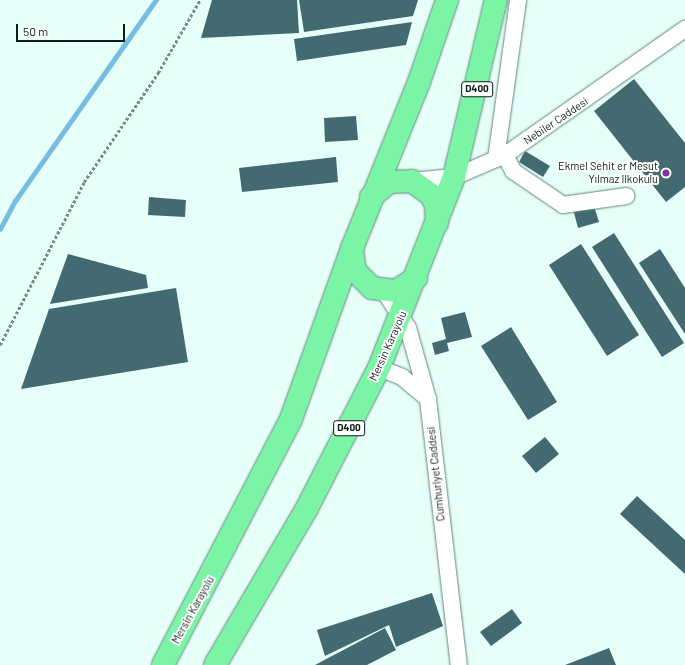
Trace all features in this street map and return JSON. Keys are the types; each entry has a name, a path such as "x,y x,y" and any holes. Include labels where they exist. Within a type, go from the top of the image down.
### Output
{"highway":[{"name":"Mersin Karayolu","path":"163,665 291,419 371,197 419,82 447,0"},
{"name":"Mersin Karayolu","path":"215,665 307,508 380,368 405,314 416,278 454,177 496,0"},
{"path":"371,197 389,182 412,181 423,186 436,205 436,228"},
{"path":"353,246 355,271 362,281 384,292 396,291 416,278"}],"street":[{"path":"518,0 501,157 514,171 563,205 626,196"},
{"name":"Nebiler Caddesi","path":"412,181 454,177 501,157 685,29"},
{"name":"Cumhuriyet Caddesi","path":"384,292 405,314 428,399 459,665"},
{"path":"380,368 402,377 428,399"}],"path":[{"path":"0,345 84,182 158,73 200,0"}],"building":[{"path":"212,0 297,0 299,33 201,38"},
{"path":"299,0 418,0 413,16 304,32"},
{"path":"412,22 406,45 297,61 294,39"},
{"path":"634,79 685,143 685,187 666,202 594,111"},
{"path":"356,116 358,140 325,142 324,118"},
{"path":"525,151 550,166 543,177 519,162"},
{"path":"336,157 338,182 242,192 239,168"},
{"path":"149,197 186,200 185,217 148,215"},
{"path":"593,203 599,222 578,228 573,209"},
{"path":"614,233 684,343 662,357 592,247"},
{"path":"581,244 639,335 607,356 549,265"},
{"path":"660,249 685,288 685,334 639,263"},
{"path":"68,254 146,275 148,288 50,304"},
{"path":"176,288 188,362 21,389 49,309"},
{"path":"465,312 472,337 447,343 449,351 435,355 432,343 446,339 441,318"},
{"path":"511,327 557,402 528,420 481,346"},
{"path":"545,437 559,454 536,473 522,456"},
{"path":"637,496 685,540 685,574 620,514"},
{"path":"432,593 443,626 396,647 389,625 325,656 317,630"},
{"path":"512,609 522,623 491,646 480,632"},
{"path":"385,628 396,650 367,665 315,665"},
{"path":"609,648 616,665 565,665"}],"waterway":[{"path":"0,229 15,201 156,0"}],"place":[{"name":"Ekmel Sehit er Mesut Yılmaz Ilkokulu","path":"666,173"}]}
